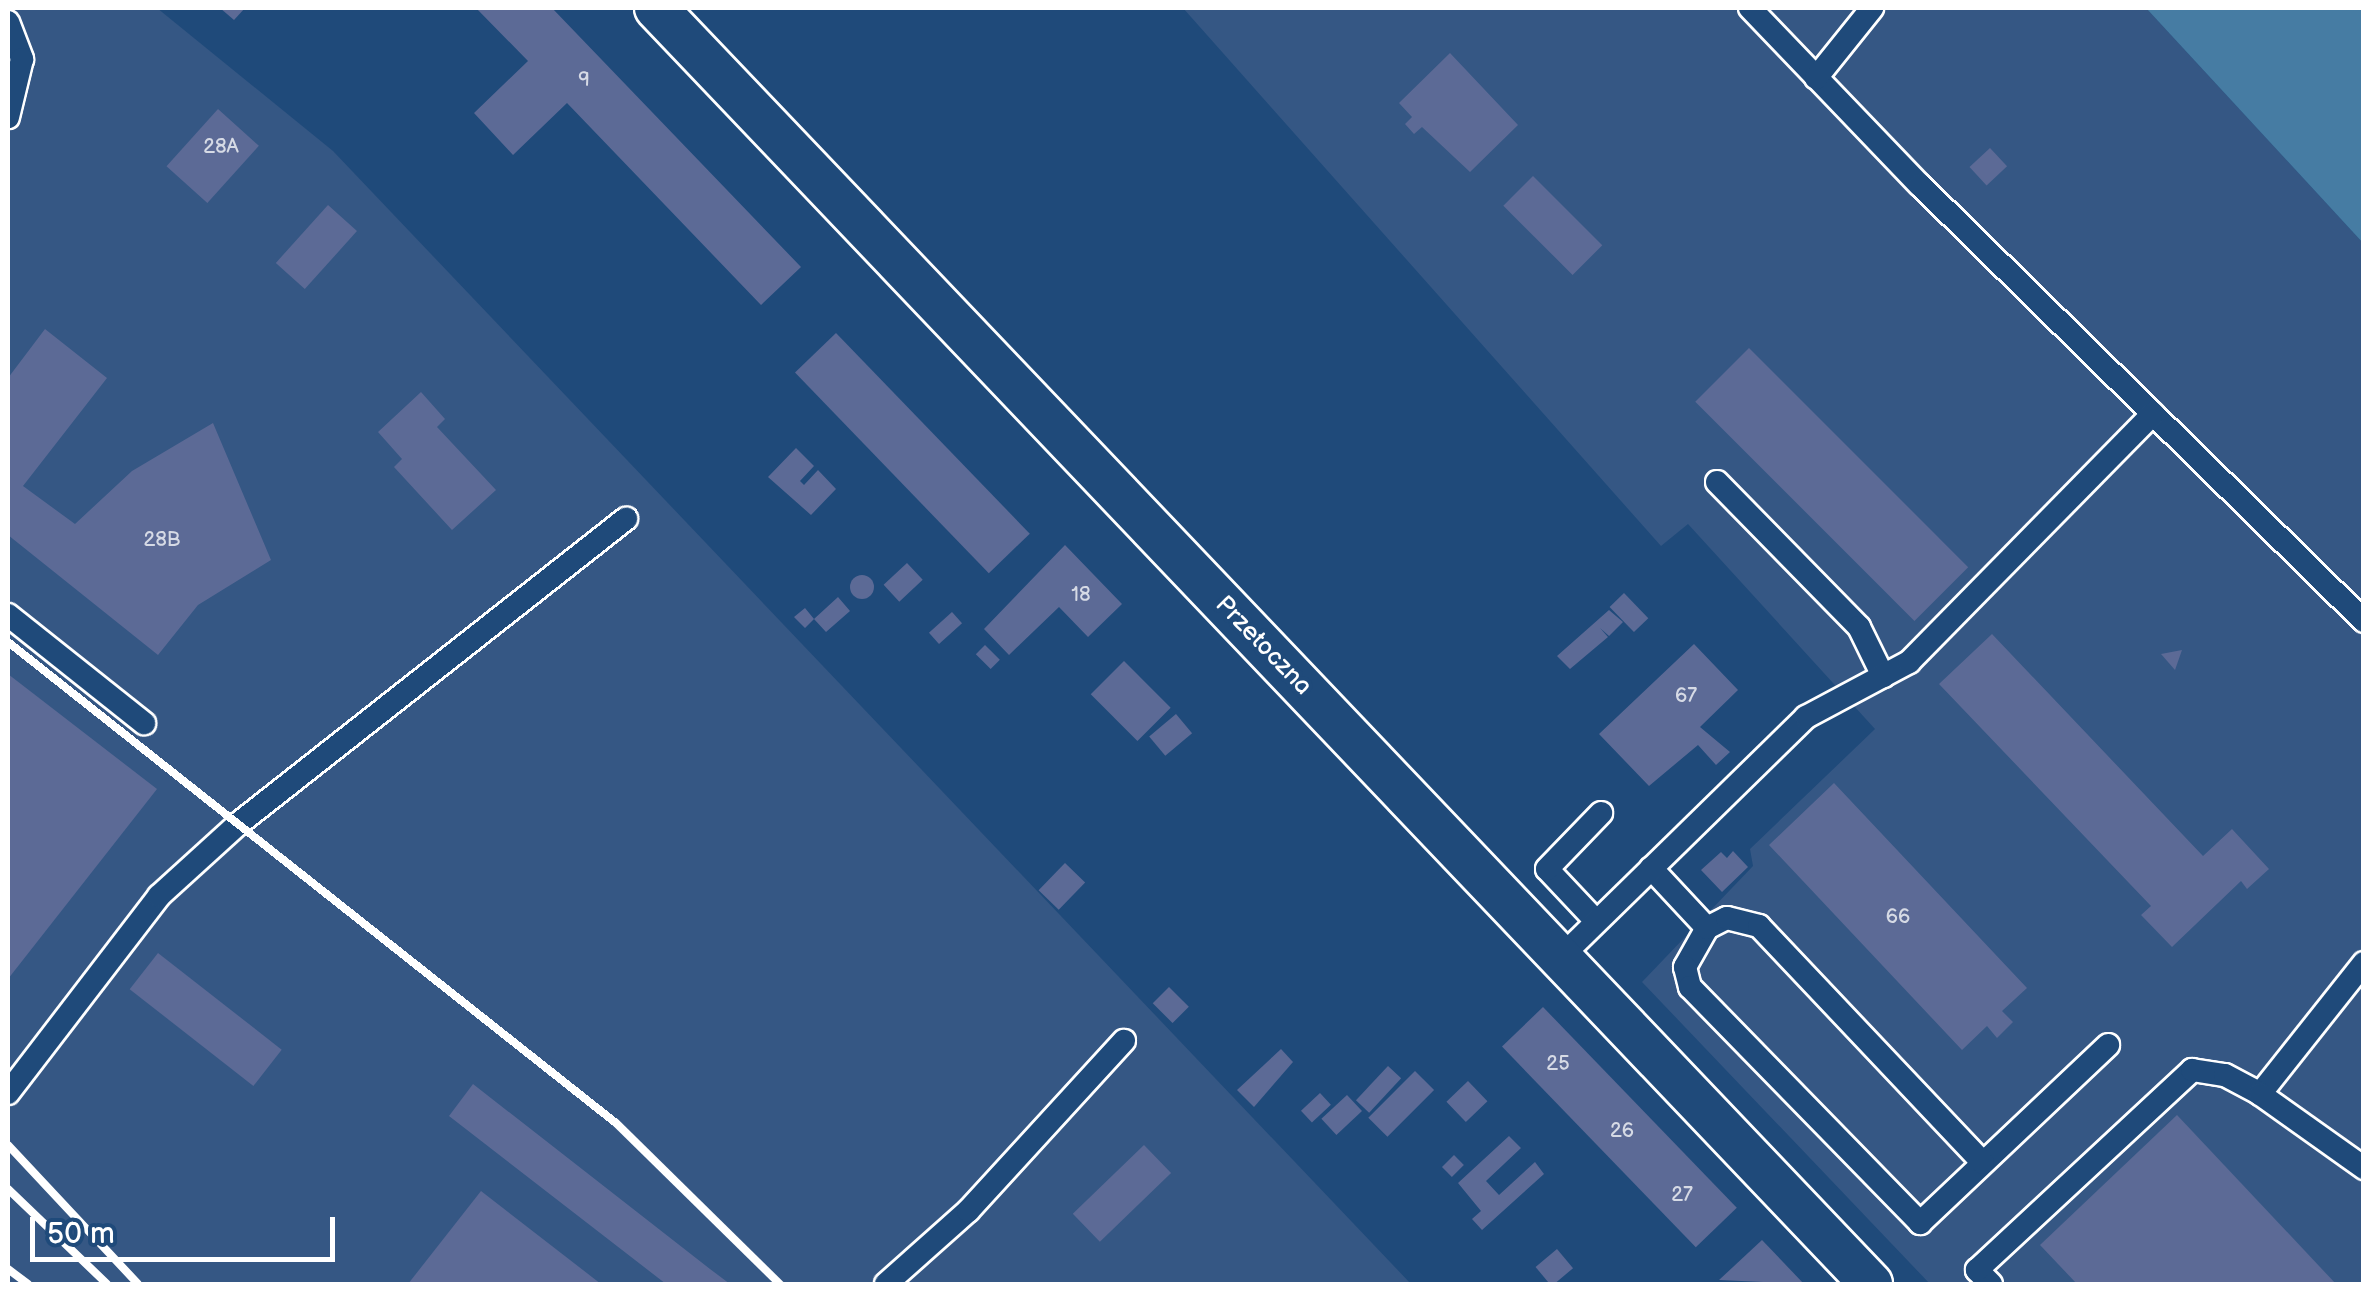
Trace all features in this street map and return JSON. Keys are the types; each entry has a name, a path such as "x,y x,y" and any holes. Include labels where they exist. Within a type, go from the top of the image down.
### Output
{"street":[{"name":"Przetoczna","path":"656,8 1871,1284"}],"lane":[{"path":"1750,8 2364,621"},
{"path":"1816,78 1872,8"},
{"path":"8,22 22,60 8,118"},
{"path":"1561,958 1806,716 1909,662 2153,414"},
{"path":"1717,482 1859,627 1883,676"},
{"path":"8,1093 159,896 238,824 626,519"},
{"path":"8,615 144,723"},
{"path":"1596,920 1547,869 1602,812"},
{"path":"1650,868 1708,928"},
{"path":"1983,1163 1759,926 1727,918 1708,928 1690,949 1685,967 1690,987 1920,1223 2108,1045"},
{"path":"2260,1094 2364,962"},
{"path":"886,1284 912,1275 1124,1042"},
{"path":"1991,1284 1977,1270 2192,1070 2225,1075 2260,1094 2364,1168"}],"shaded area":[{"path":"8,8 157,8 333,151 1411,1284 8,1284"},
{"path":"1183,8 2146,8 2363,243 2363,1284 1930,1284 1642,982 1753,866 1750,849 1875,729 1688,524 1661,546"},
{"path":"2146,8 2363,8 2363,243"}],"building":[{"path":"220,8 245,8 234,20"},
{"path":"476,8 552,8 801,267 761,305 567,103 513,155 474,113 528,61"},
{"path":"1450,53 1518,125 1470,172 1422,127 1414,134 1405,124 1412,117 1399,103"},
{"path":"218,109 259,146 207,203 166,166"},
{"path":"1990,148 2007,166 1987,185 1970,167"},
{"path":"1533,176 1602,245 1573,275 1503,206"},
{"path":"328,205 357,231 305,289 276,263"},
{"path":"45,329 107,378 23,486 75,524 132,471 213,423 271,560 198,605 158,655 8,535 8,378"},
{"path":"836,333 1030,534 989,573 795,373"},
{"path":"1749,348 1968,567 1914,621 1695,402"},
{"path":"421,392 445,419 437,427 496,490 452,530 394,467 402,459 378,432"},
{"path":"796,448 814,466 800,481 804,485 818,470 836,489 811,515 768,477"},
{"path":"1065,545 1122,604 1088,637 1059,607 1009,655 984,629"},
{"path":"907,563 923,580 899,602 884,585"},
{"path":"862,575 874,587 862,599 850,587"},
{"path":"1624,593 1648,618 1634,632 1610,607"},
{"path":"838,597 850,611 826,632 814,619"},
{"path":"805,608 814,619 805,628 794,617"},
{"path":"1609,610 1623,622 1609,636 1600,628 1608,637 1570,669 1557,656"},
{"path":"952,612 962,623 939,644 929,633"},
{"path":"1992,634 2203,856 2232,829 2269,869 2247,889 2241,881 2172,947 2141,915 2151,906 1939,684"},
{"path":"1694,644 1738,690 1700,727 1730,752 1716,765 1698,745 1649,786 1599,734"},
{"path":"985,645 1000,660 991,669 976,654"},
{"path":"2182,650 2175,670 2161,654"},
{"path":"1124,661 1171,708 1137,741 1091,694"},
{"path":"8,674 157,789 8,979"},
{"path":"1176,714 1192,733 1165,756 1149,736"},
{"path":"1834,783 2027,988 2002,1011 2013,1022 1997,1038 1987,1026 1962,1050 1769,845"},
{"path":"1733,851 1748,867 1722,892 1701,870 1721,852 1727,858"},
{"path":"1065,863 1085,882 1059,910 1039,890"},
{"path":"158,953 282,1050 253,1086 130,989"},
{"path":"1169,987 1189,1007 1173,1023 1153,1003"},
{"path":"1543,1007 1737,1208 1696,1247 1502,1047"},
{"path":"1281,1049 1293,1062 1254,1107 1237,1090"},
{"path":"1388,1066 1401,1078 1369,1113 1356,1100"},
{"path":"1415,1071 1434,1090 1387,1137 1368,1118"},
{"path":"1468,1081 1487,1101 1466,1122 1446,1102"},
{"path":"473,1084 730,1284 666,1284 449,1116"},
{"path":"1320,1093 1331,1105 1312,1122 1301,1111"},
{"path":"1347,1095 1362,1111 1336,1135 1321,1119"},
{"path":"2177,1115 2336,1284 2077,1284 2040,1245"},
{"path":"1509,1136 1521,1148 1486,1181 1499,1195 1535,1162 1544,1174 1482,1230 1472,1219 1481,1211 1458,1183"},
{"path":"1144,1145 1171,1173 1100,1242 1073,1214"},
{"path":"1454,1155 1464,1165 1452,1177 1442,1167"},
{"path":"481,1191 601,1284 408,1284"},
{"path":"1762,1240 1804,1284 1719,1280"},
{"path":"1557,1249 1573,1268 1550,1284 1536,1267"}],"railway":[{"path":"8,642 616,1123 780,1284"},
{"path":"8,1145 138,1284"},
{"path":"8,1189 107,1284"},
{"path":"8,1269 28,1284"}]}
